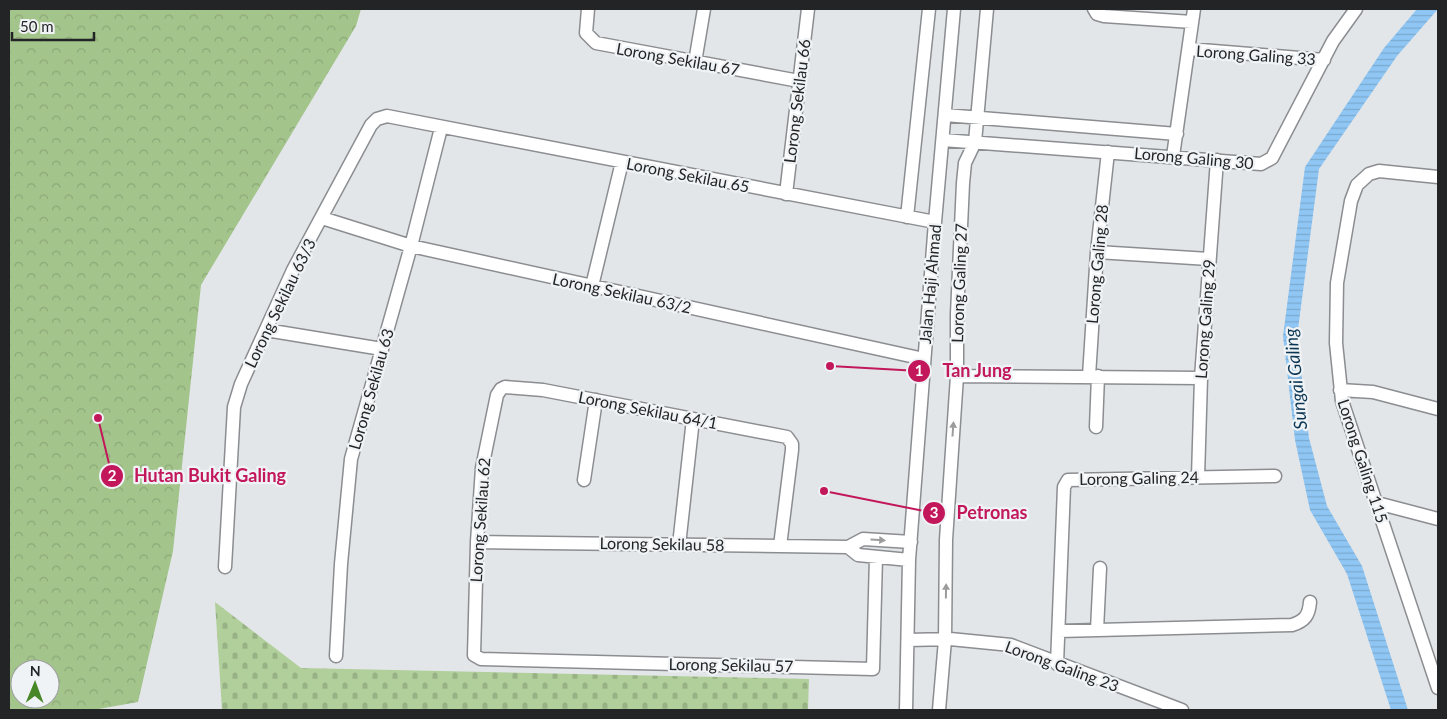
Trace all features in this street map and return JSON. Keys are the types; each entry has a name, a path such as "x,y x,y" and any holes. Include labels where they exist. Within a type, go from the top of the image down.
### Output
{"street":[{"name":"Lorong Sekilau 67","path":"588,9 586,33 596,43 799,81"},
{"path":"695,62 704,9"},
{"name":"Lorong Sekilau 66","path":"786,194 808,9"},
{"path":"907,217 929,9"},
{"name":"Jalan Haji Ahmad","path":"906,710 909,560 935,222 954,9"},
{"name":"Lorong Galing 27","path":"957,376 957,314 963,183 965,163 975,142 987,9"},
{"path":"1094,9 1097,14 1104,16 1192,22"},
{"path":"1173,156 1194,9"},
{"name":"Lorong Galing 30","path":"942,140 1262,164 1272,158 1338,32 1356,9"},
{"name":"Lorong Galing 33","path":"1189,49 1324,60"},
{"name":"Lorong Galing 30","path":"945,115 1177,134"},
{"name":"Lorong Sekilau 63/3","path":"225,567 234,408 241,384 293,270 371,125 377,119 387,116 441,128"},
{"name":"Lorong Sekilau 65","path":"441,128 935,222"},
{"name":"Lorong Sekilau 63","path":"336,656 341,564 351,459 411,246 441,128"},
{"name":"Lorong Galing 28","path":"1096,427 1093,376 1097,252 1108,152"},
{"name":"Lorong Galing 29","path":"1198,477 1201,378 1217,160"},
{"path":"592,286 622,162"},
{"name":"Lorong Galing 115","path":"1438,177 1393,172 1369,174 1357,185 1351,201 1337,283 1336,343 1340,390 1347,418 1438,688"},
{"name":"Lorong Sekilau 63/2","path":"322,218 411,246 924,359"},
{"path":"1097,252 1209,259"},
{"path":"266,330 382,349"},
{"path":"939,710 945,640 946,540 957,376 1201,378"},
{"name":"Lorong Sekilau 64/1","path":"505,387 543,390 790,440 792,450 780,546"},
{"name":"Lorong Sekilau 62","path":"477,658 474,650 477,542 482,468 498,395 500,389 505,387"},
{"path":"1340,390 1373,392 1438,409"},
{"path":"584,480 596,400"},
{"path":"679,545 693,419"},
{"name":"Lorong Galing 24","path":"1057,664 1064,483 1071,479 1275,476"},
{"path":"1377,503 1438,520"},
{"name":"Lorong Sekilau 58","path":"477,542 848,547 863,539 911,542"},
{"name":"Lorong Sekilau 58","path":"848,547 858,555 909,560"},
{"name":"Lorong Sekilau 57","path":"477,658 873,668 876,557"},
{"path":"1097,630 1100,568"},
{"path":"1059,631 1292,625 1306,618 1310,602"},
{"name":"Lorong Galing 23","path":"908,640 1001,642 1022,648 1057,664 1182,710"}],"green space":[{"path":"9,9 361,9 356,26 201,285 173,551 138,702 93,710 9,710"},
{"path":"215,602 301,668 809,679 808,710 222,710"}],"water":[{"name":"Sungai Galing","path":"1417,9 1438,9 1397,56 1319,169 1297,337 1309,438 1327,506 1362,566 1408,710 1391,710 1347,574 1310,510 1295,440 1283,336 1305,167 1384,48"}],"place":[{"name":"Tan Jung","path":"830,366"},
{"name":"Hutan Bukit Galing","path":"98,418"},
{"name":"Petronas","path":"824,491"}]}
